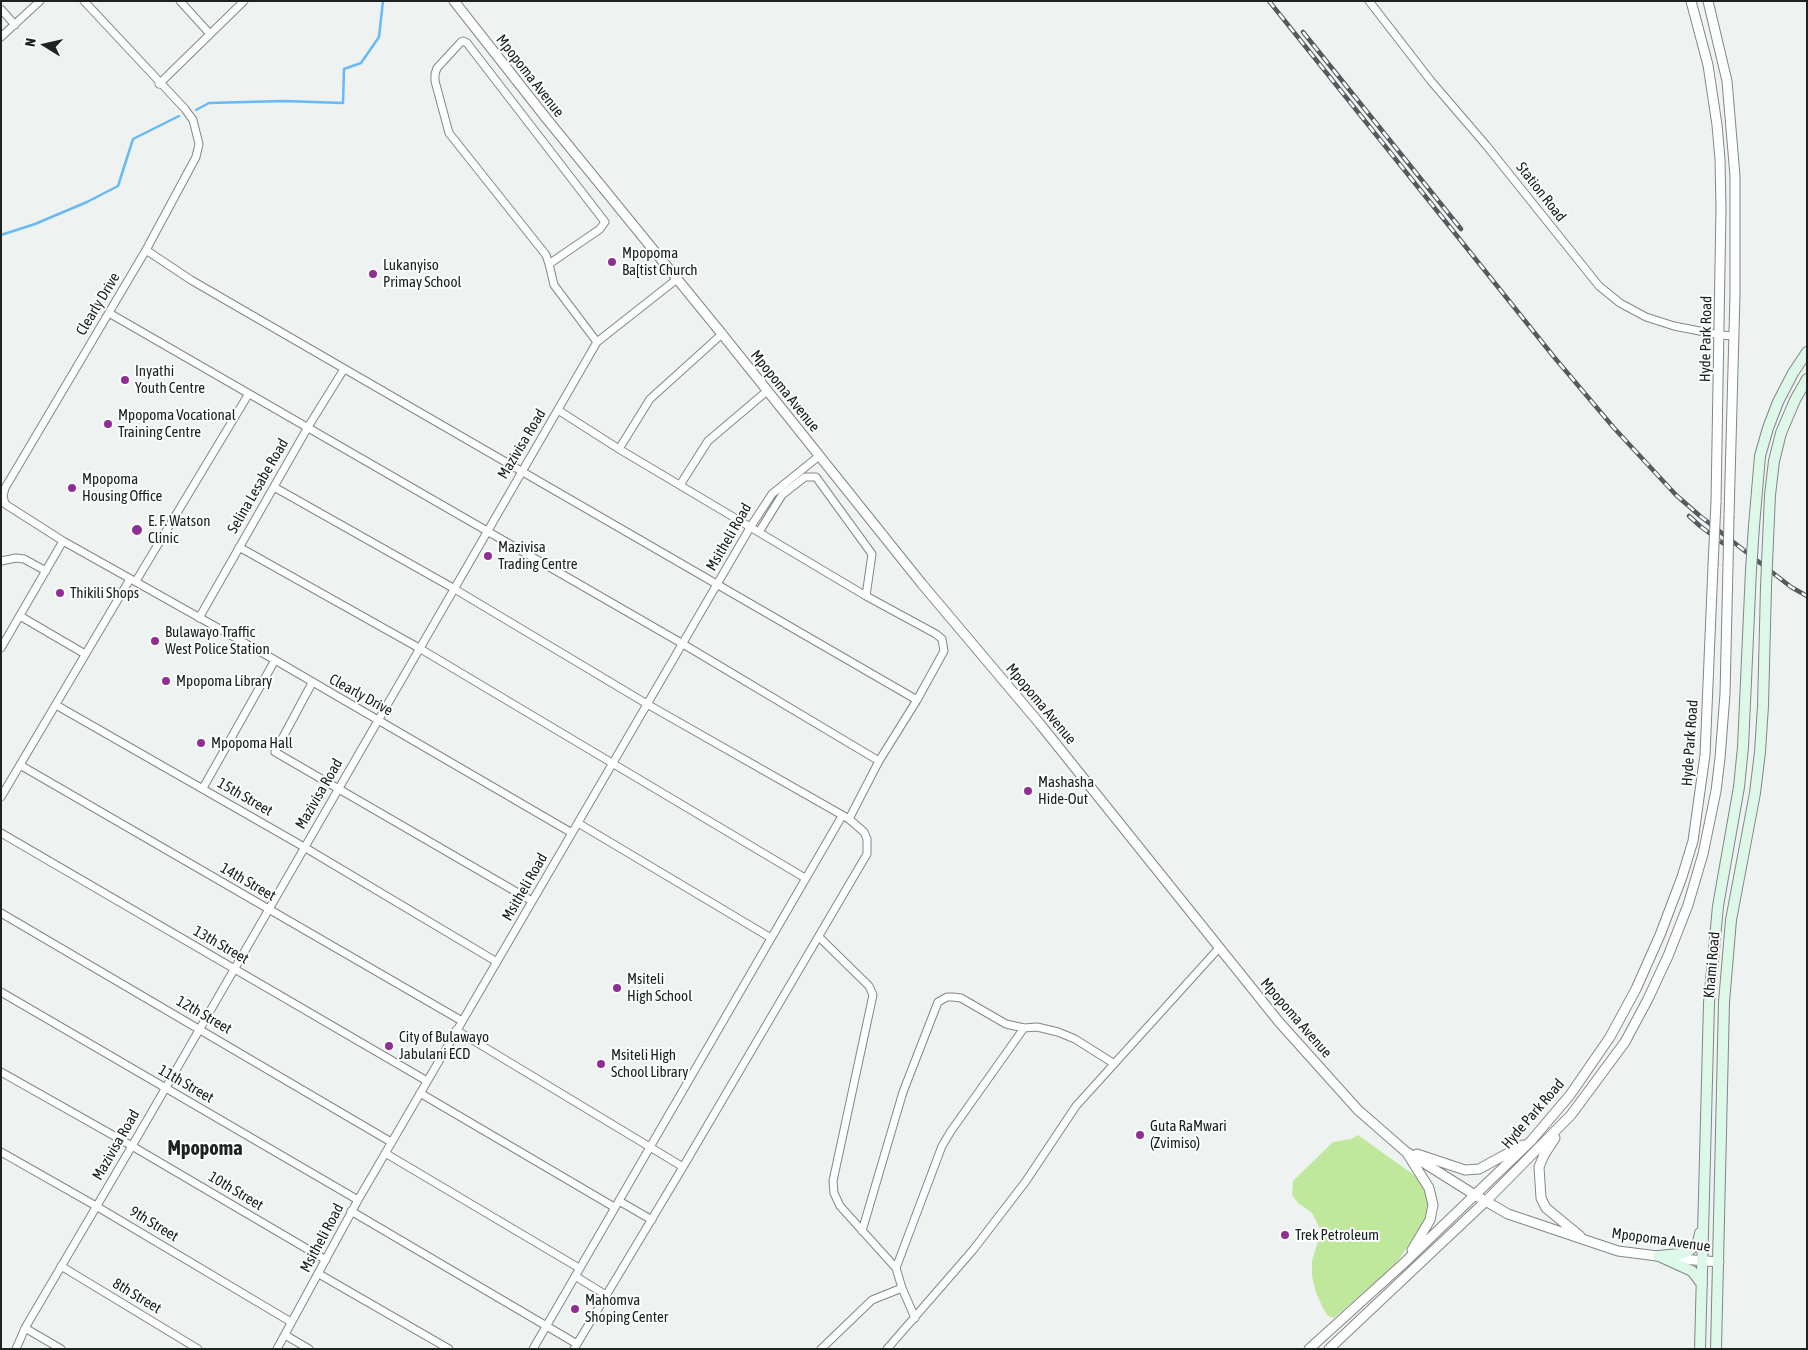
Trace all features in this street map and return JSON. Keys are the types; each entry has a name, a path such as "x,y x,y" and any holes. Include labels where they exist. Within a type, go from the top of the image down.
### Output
{"main road":[{"path":"1700,1349 1709,1002 1718,906 1739,787 1743,747 1751,570 1760,456 1768,428 1789,380 1807,352"},
{"name":"Khami Road","path":"1716,1349 1724,1002 1731,920 1755,793 1760,752 1770,495 1774,461 1782,433 1794,400 1807,378"},
{"path":"1658,1256 1680,1254 1694,1247 1698,1242 1703,1220"},
{"path":"1658,1256 1692,1272 1702,1285"}],"street":[{"path":"1,37 40,1"},
{"name":"Clearly Drive","path":"84,1 159,84 185,109 192,120 199,144 196,157 146,250 5,488 3,496 5,504 63,541 275,660 572,833"},
{"path":"180,1 210,34"},
{"path":"159,84 244,1"},
{"name":"Mpopoma Avenue","path":"454,1 922,584 1040,724 1279,1022 1358,1110 1405,1151 1508,1214 1539,1226 1618,1250 1703,1262 1719,1262"},
{"name":"Station Road","path":"1369,1 1431,82 1486,145 1599,286 1620,303 1646,317 1674,326 1734,336"},
{"name":"Hyde Park Road","path":"1309,1349 1404,1263 1532,1141 1570,1095 1610,1037 1636,989 1660,936 1693,841 1705,755 1716,502 1721,208 1718,125 1708,65 1692,1"},
{"name":"Hyde Park Road","path":"1329,1349 1486,1202 1571,1115 1625,1042 1668,956 1691,896 1710,825 1720,758 1725,694 1734,336 1735,176 1732,128 1727,81 1708,1"},
{"path":"1,10 15,24"},
{"path":"549,264 600,229 605,222 467,43 463,41 437,68 435,74 449,134 546,255 554,285 597,342"},
{"path":"146,250 191,280 917,700"},
{"name":"Mazivisa Road","path":"16,1349 25,1328 597,342 677,279"},
{"path":"109,313 248,395 308,427 683,644 879,761"},
{"path":"619,449 650,399 722,334"},
{"name":"Selina Lesabe Road","path":"199,618 308,427 344,369"},
{"path":"680,485 708,442 767,391"},
{"path":"1,798 85,654 248,395"},
{"path":"533,1349 805,878 917,700 944,651 942,639 936,634 866,596 619,449 558,410"},
{"name":"Msitheli Road","path":"277,1349 319,1274 351,1211 751,526 772,494 819,456"},
{"path":"759,532 782,496 805,477 816,477 872,554 866,596"},
{"path":"274,487 454,588 647,704 845,817 864,832 867,839 867,854 576,1346 546,1326 351,1211"},
{"path":"1,648 63,541"},
{"path":"239,547 419,648 805,878"},
{"path":"1,561 16,558 24,559 46,570"},
{"path":"20,616 85,654"},
{"path":"203,788 275,660"},
{"path":"312,683 275,752 532,901"},
{"name":"15th Street","path":"56,704 304,847 497,962"},
{"name":"14th Street","path":"20,766 462,1021"},
{"path":"578,823 771,938"},
{"name":"13th Street","path":"1,833 427,1081"},
{"name":"12th Street","path":"1,913 392,1142"},
{"path":"819,937 869,986 873,995 833,1181 834,1193 840,1206 896,1268 915,1318"},
{"path":"887,1349 973,1250 1026,1182 1076,1106 1219,948"},
{"name":"11th Street","path":"1,992 358,1200"},
{"path":"862,1231 903,1092 938,1002 953,996 960,998 1006,1024 1024,1028 1037,1027 1058,1032 1075,1039 1113,1063"},
{"path":"896,1268 942,1146 951,1130 1024,1028"},
{"path":"456,1030 683,1167"},
{"name":"10th Street","path":"1,1072 132,1146 326,1260"},
{"path":"420,1093 616,1204 652,1220"},
{"path":"1571,1115 1544,1155 1539,1167 1540,1198 1546,1208 1585,1239"},
{"path":"1405,1151 1464,1170 1479,1169 1532,1141"},
{"path":"1404,1263 1430,1220 1433,1205 1429,1188 1405,1151"},
{"name":"9th Street","path":"1,1152 292,1322"},
{"path":"385,1153 579,1268"},
{"name":"8th Street","path":"61,1266 198,1349"},
{"path":"319,1274 449,1349"},
{"path":"575,1276 606,1295"},
{"path":"821,1349 872,1300 902,1288"},
{"path":"25,1328 61,1349"},
{"path":"285,1335 309,1349"}],"green space":[{"path":"1358,1135 1414,1175 1425,1188 1428,1203 1426,1218 1396,1264 1334,1318 1328,1316 1324,1310 1316,1293 1312,1276 1312,1261 1321,1231 1312,1213 1298,1203 1292,1195 1293,1181 1333,1142 1351,1139"}],"waterway":[{"path":"196,110 209,103 284,101 343,103 344,69 361,63 379,37 383,1"},
{"path":"1,235 35,224 87,202 118,186 133,139 179,116"}],"railway":[{"path":"1269,1 1554,357 1614,428 1676,495 1700,516 1791,587 1807,596"},
{"path":"1303,32 1461,229"},
{"path":"1689,516 1724,544"}],"place":[{"name":"Mpopoma Ba[tist Church","path":"612,262"},
{"name":"Lukanyiso Primay School","path":"373,274"},
{"name":"Inyathi Youth Centre","path":"125,380"},
{"name":"Mpopoma Vocational Training Centre","path":"108,424"},
{"name":"Mpopoma Housing Office","path":"72,488"},
{"name":"E. F. Watson Clinic","path":"137,530"},
{"name":"Mazivisa Trading Centre","path":"488,556"},
{"name":"Thikili Shops","path":"60,593"},
{"name":"Bulawayo Traffic West Police Station","path":"155,641"},
{"name":"Mpopoma Library","path":"166,681"},
{"name":"Mpopoma Hall","path":"201,743"},
{"name":"Mashasha Hide-Out","path":"1028,791"},
{"name":"Msiteli High School","path":"617,988"},
{"name":"City of Bulawayo Jabulani ECD","path":"389,1046"},
{"name":"Msiteli High School Library","path":"601,1064"},
{"name":"Guta RaMwari (Zvimiso)","path":"1140,1135"},
{"name":"Trek Petroleum","path":"1285,1235"},
{"name":"Mahomva Shoping Center","path":"575,1309"}],"district":[{"name":"Mpopoma","path":"205,1149"}]}
